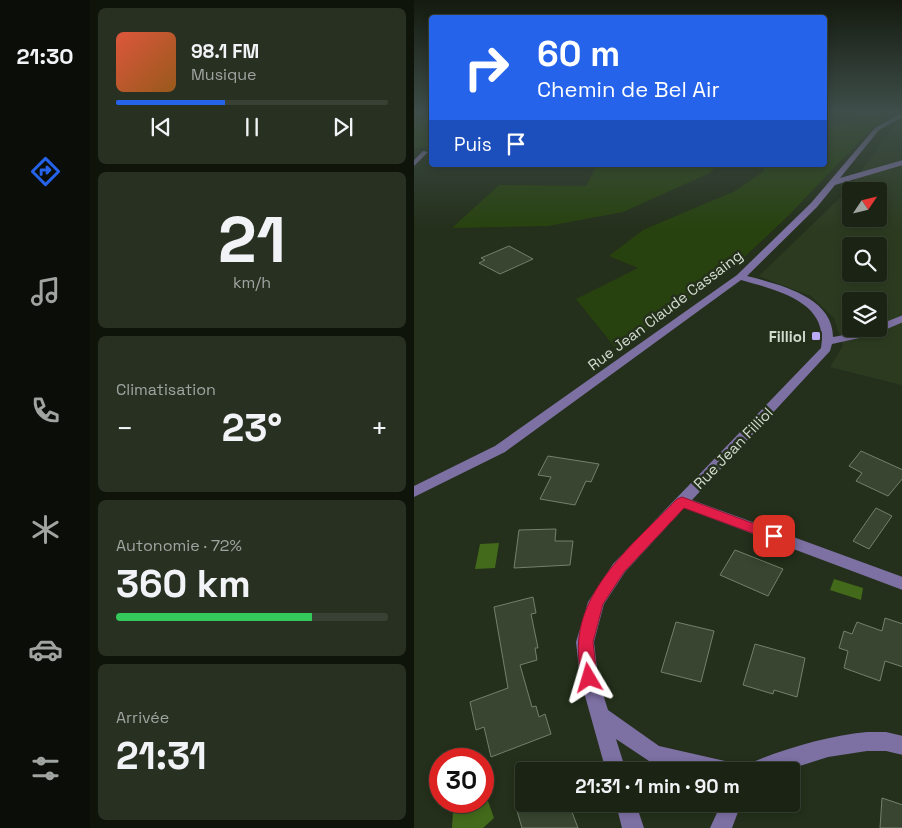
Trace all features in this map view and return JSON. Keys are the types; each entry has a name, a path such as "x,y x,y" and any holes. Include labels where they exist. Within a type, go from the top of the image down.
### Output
{"street":[{"path":"414,152 428,151"},
{"path":"414,164 428,151"},
{"name":"Rue Jean Claude Cassaing","path":"414,492 500,449 740,276 814,204 859,151"},
{"path":"832,183 902,162"},
{"path":"740,276 775,287 808,303 819,314 828,330 827,342 869,333 902,318"},
{"name":"Rue Jean Filliol","path":"613,762 589,678 585,642 596,602 619,568 811,368 826,349 827,342"},
{"path":"682,502 902,584"},
{"path":"599,716 655,755 686,762"},
{"path":"783,762 842,743 893,742 902,746"},
{"path":"628,812 633,828"},
{"path":"721,828 728,812"}],"shaded area":[{"path":"827,151 850,151 790,214 735,266 618,351 576,299 638,268 609,256 643,230 735,191 764,171 763,167 827,167"},
{"path":"875,151 902,151 902,385 830,367 843,346 834,318 811,296 759,276 842,196 842,228 886,228 887,182 853,182"},
{"path":"596,167 714,167 710,173 623,212 548,226 452,228 499,185 586,186"},
{"path":"499,543 495,568 475,569 480,544"},
{"path":"834,579 863,588 861,600 830,590"},
{"path":"453,813 492,813 494,818 483,828 452,828"}],"building":[{"path":"509,246 533,259 500,274 479,263 485,260 481,258"},
{"path":"861,451 903,470 903,478 888,496 856,481 862,473 849,466"},
{"path":"548,456 599,464 591,482 586,481 575,505 540,499 551,477 538,475"},
{"path":"876,508 892,516 869,549 853,541"},
{"path":"556,529 555,541 573,541 570,565 514,568 519,530"},
{"path":"735,550 783,569 768,596 720,575"},
{"path":"533,597 536,613 531,614 538,648 535,648 537,660 520,665 532,707 536,706 539,717 545,714 551,734 494,756 494,748 489,748 484,727 476,730 470,702 508,688 494,607"},
{"path":"885,618 903,624 903,667 885,661 880,681 844,668 848,651 839,648 844,631 852,634 857,622 882,631"},
{"path":"676,622 714,631 701,682 661,672"},
{"path":"755,644 805,658 797,697 774,690 773,694 743,685"},
{"path":"882,798 903,805 903,828 880,828"},
{"path":"517,812 572,812 578,828 522,828"}],"place":[{"name":"Filliol","path":"816,336"}],"route":[{"path":"589,678 585,642 596,602 619,568 682,502 774,536"}]}
